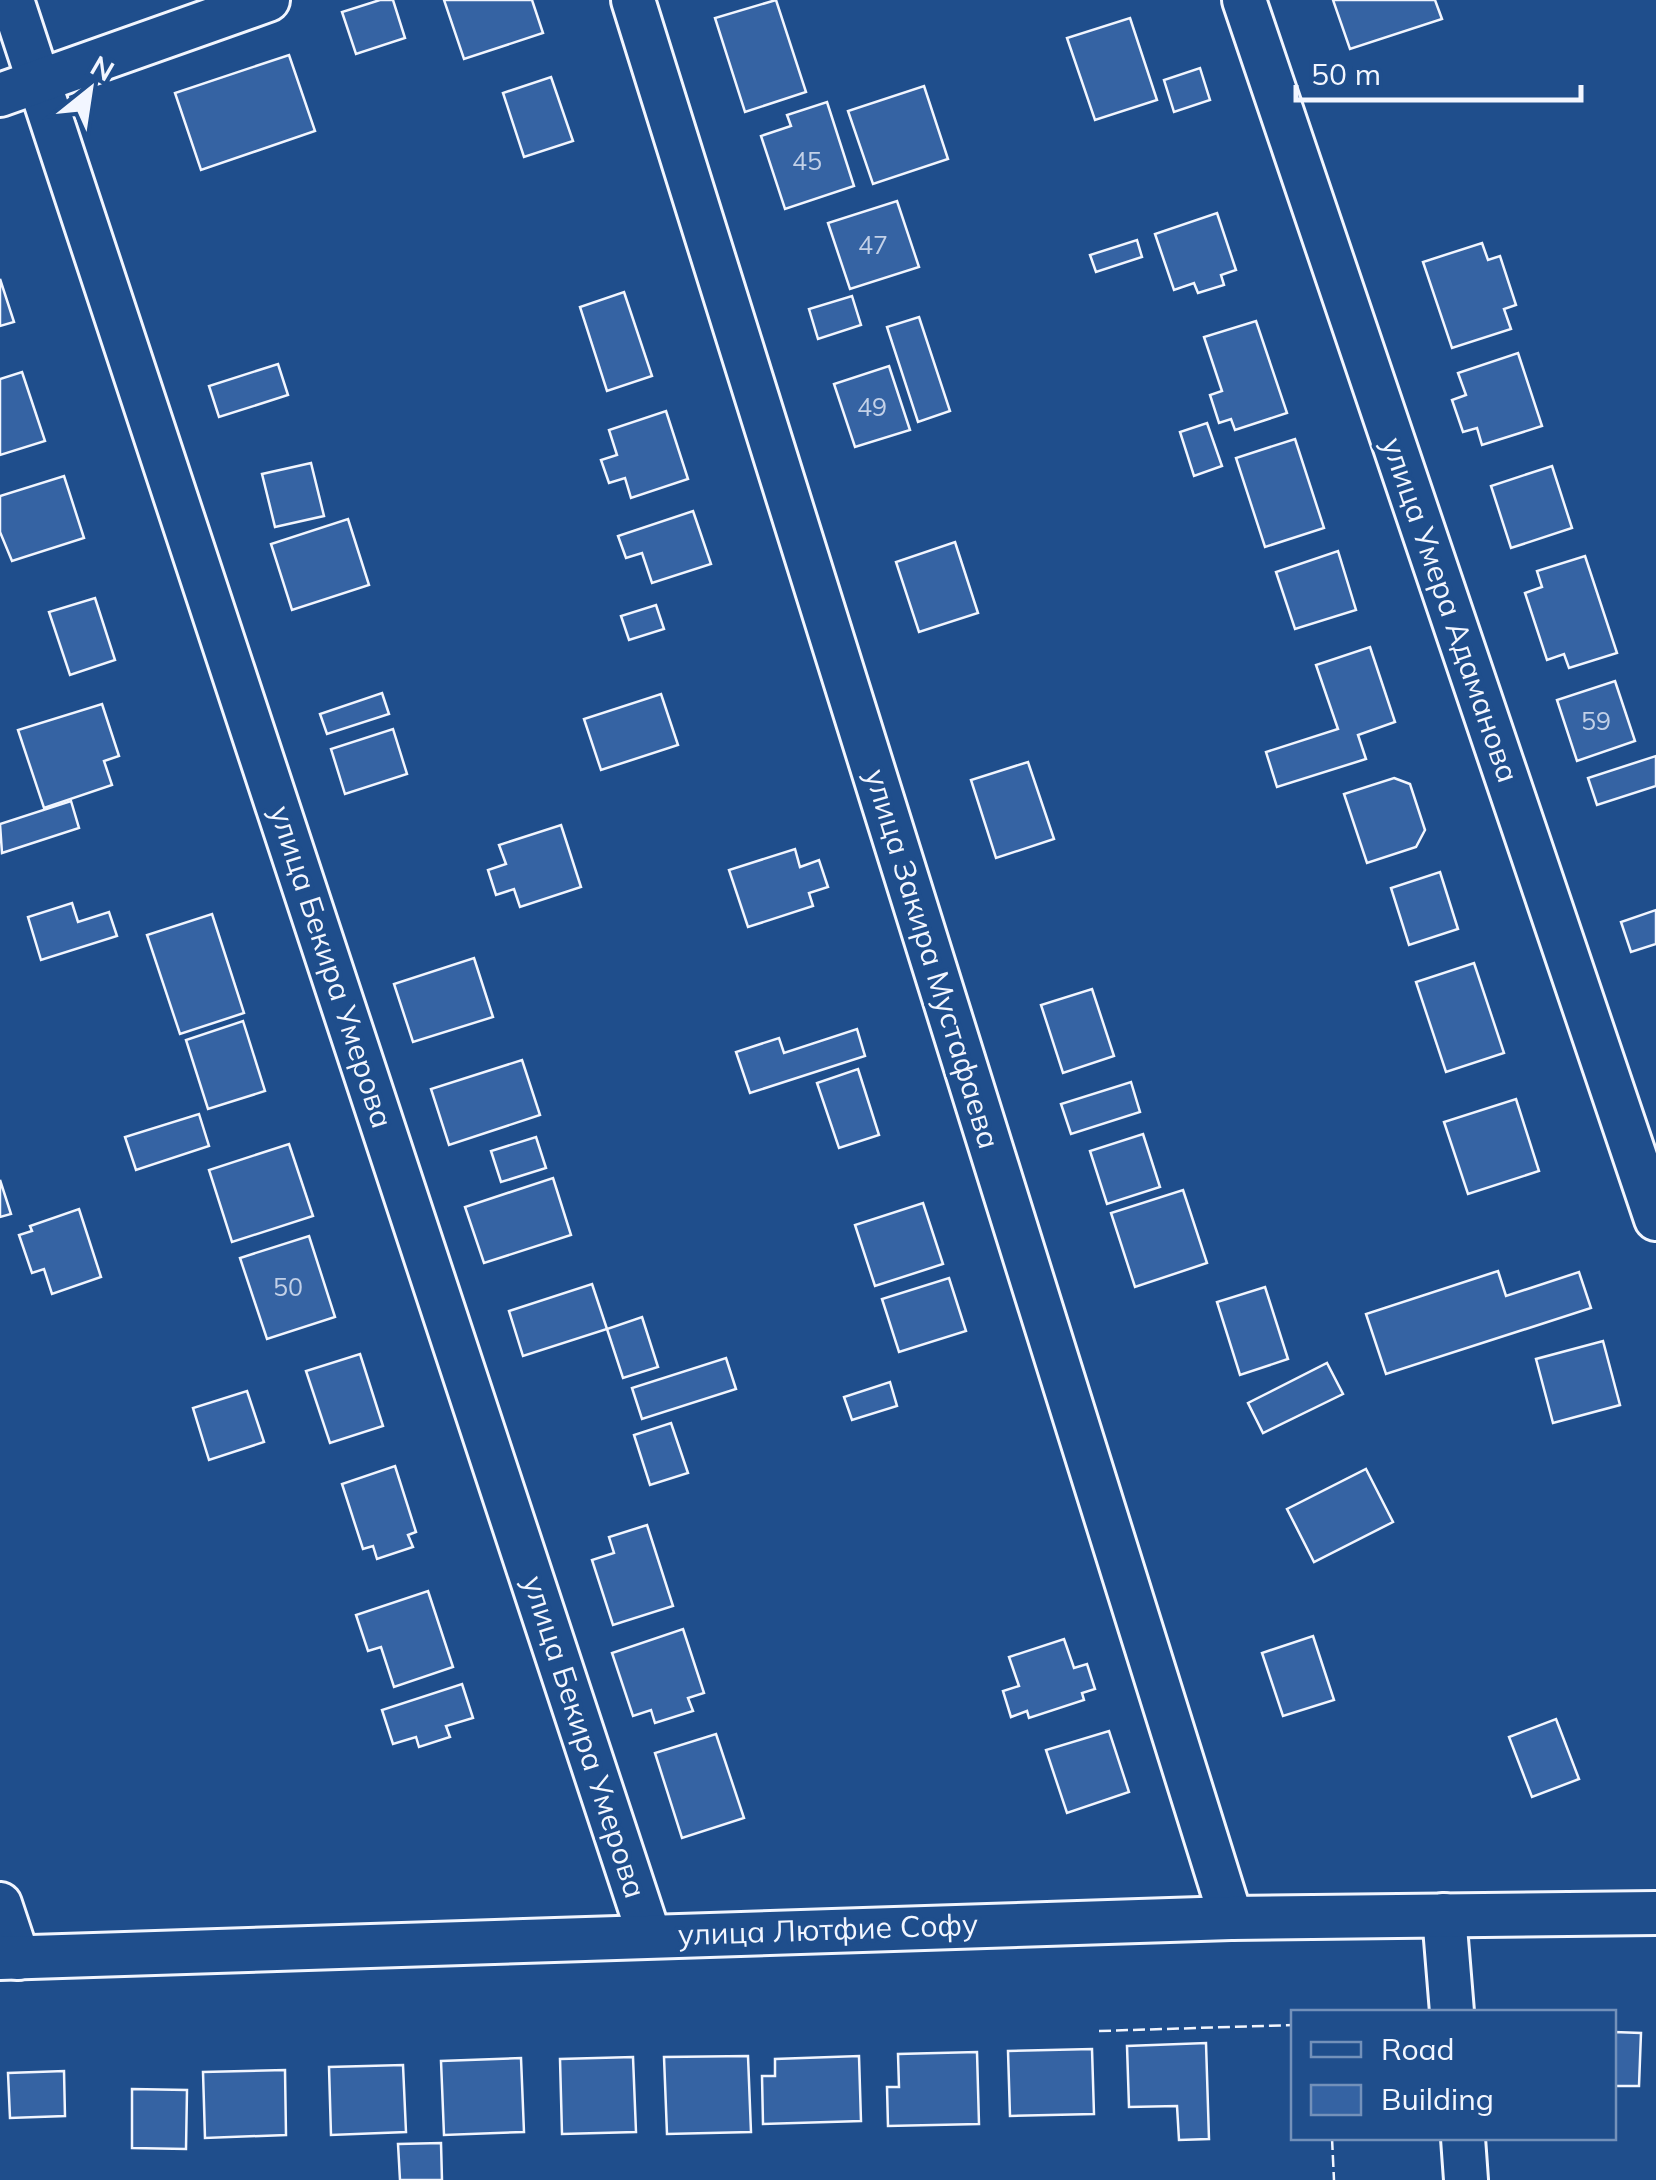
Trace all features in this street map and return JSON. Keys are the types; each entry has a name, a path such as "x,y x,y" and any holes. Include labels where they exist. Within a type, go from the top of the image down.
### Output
{"street":[{"name":"улица Бекира Умерова","path":"12,0 648,1935"},
{"path":"0,95 268,0"},
{"name":"улица Закира Мустафаева","path":"634,0 1231,1918"},
{"name":"улица Умера Адаманова","path":"1244,0 1656,1219"},
{"path":"0,1904 9,1958"},
{"name":"улица Лютфие Софу","path":"9,1958 1231,1918 1656,1913"},
{"path":"1444,1915 1452,2010"},
{"path":"1463,2140 1466,2180"}],"building":[{"path":"393,0 405,38 356,54 342,12"},
{"path":"444,0 532,0 543,33 464,59"},
{"path":"776,0 806,92 745,112 715,18"},
{"path":"1333,0 1435,0 1442,19 1350,49"},
{"path":"1130,18 1157,100 1095,120 1067,38"},
{"path":"289,55 315,131 201,170 175,93"},
{"path":"1200,68 1210,100 1174,112 1164,80"},
{"path":"551,77 573,141 524,157 503,93"},
{"path":"924,86 948,159 873,184 848,111"},
{"path":"827,102 854,186 785,209 761,136 791,126 787,115"},
{"path":"897,201 919,267 850,289 828,223"},
{"path":"1217,213 1236,270 1221,275 1224,285 1198,293 1194,283 1174,290 1155,234"},
{"path":"1137,240 1142,257 1096,272 1090,255"},
{"path":"1482,243 1488,260 1500,256 1516,305 1504,309 1511,329 1452,348 1423,262"},
{"path":"0,279 14,322 0,326"},
{"path":"624,292 652,376 607,391 580,307"},
{"path":"852,296 861,325 818,339 809,309"},
{"path":"919,317 950,411 918,422 887,327"},
{"path":"1256,321 1287,413 1235,430 1231,419 1219,423 1210,395 1222,391 1204,337"},
{"path":"1518,353 1542,426 1482,445 1477,428 1463,432 1452,400 1466,395 1458,373"},
{"path":"278,364 288,395 219,417 209,386"},
{"path":"889,366 910,430 855,447 834,384"},
{"path":"22,372 45,441 0,455 0,379"},
{"path":"666,411 688,479 631,498 625,478 609,483 601,460 617,455 609,430"},
{"path":"1207,423 1222,466 1194,476 1180,432"},
{"path":"1295,439 1324,528 1265,547 1236,458"},
{"path":"311,463 324,516 275,527 262,474"},
{"path":"1552,466 1572,528 1511,548 1491,486"},
{"path":"64,476 84,538 12,561 0,532 0,496"},
{"path":"693,511 711,564 652,583 642,553 626,558 618,536"},
{"path":"348,519 369,585 292,610 271,544"},
{"path":"955,542 978,613 919,632 896,562"},
{"path":"1338,551 1356,610 1295,629 1276,572"},
{"path":"1585,556 1617,653 1569,668 1564,654 1547,660 1525,593 1542,587 1537,571"},
{"path":"95,598 115,660 70,675 49,612"},
{"path":"656,605 664,629 629,640 621,616"},
{"path":"1370,647 1395,722 1358,735 1366,759 1277,787 1266,752 1338,729 1316,665"},
{"path":"1615,681 1635,741 1577,761 1557,700"},
{"path":"382,693 389,714 327,734 320,714"},
{"path":"661,694 678,745 601,770 584,719"},
{"path":"102,704 119,756 104,761 112,785 44,808 18,730"},
{"path":"393,729 407,774 345,794 331,749"},
{"path":"1656,756 1656,786 1597,805 1588,778"},
{"path":"1028,762 1054,839 996,858 971,780"},
{"path":"1394,778 1410,784 1425,830 1416,847 1367,863 1344,794"},
{"path":"71,801 79,828 2,853 0,824"},
{"path":"561,825 581,887 520,907 514,889 496,895 488,870 506,864 499,845"},
{"path":"795,849 800,867 819,860 828,887 809,893 813,906 748,927 729,870"},
{"path":"1440,872 1458,929 1409,945 1391,888"},
{"path":"72,903 78,922 109,912 117,936 41,960 28,917"},
{"path":"1656,910 1656,944 1631,952 1621,922"},
{"path":"212,914 244,1013 180,1034 147,935"},
{"path":"474,958 493,1017 413,1042 394,984"},
{"path":"1474,963 1504,1053 1446,1072 1416,982"},
{"path":"1092,989 1114,1056 1063,1073 1041,1005"},
{"path":"243,1021 265,1091 208,1109 186,1040"},
{"path":"857,1029 865,1056 750,1093 736,1052 779,1038 784,1053"},
{"path":"522,1060 540,1115 449,1145 431,1089"},
{"path":"858,1069 879,1135 839,1148 817,1083"},
{"path":"1131,1082 1140,1112 1071,1134 1061,1104"},
{"path":"1516,1099 1539,1171 1468,1194 1444,1122"},
{"path":"199,1114 209,1146 136,1170 125,1137"},
{"path":"1143,1134 1160,1187 1107,1204 1090,1151"},
{"path":"536,1137 546,1168 501,1182 491,1151"},
{"path":"289,1144 313,1216 232,1242 209,1170"},
{"path":"553,1178 571,1235 484,1263 465,1207"},
{"path":"0,1180 11,1214 0,1217"},
{"path":"1183,1190 1207,1263 1135,1287 1111,1213"},
{"path":"923,1203 943,1264 875,1286 855,1225"},
{"path":"79,1209 101,1277 52,1294 44,1269 32,1273 19,1235 32,1231 30,1226"},
{"path":"309,1236 335,1317 267,1339 240,1258"},
{"path":"1498,1271 1506,1296 1579,1272 1591,1308 1386,1374 1366,1314"},
{"path":"949,1278 966,1331 899,1352 882,1299"},
{"path":"592,1284 607,1329 523,1356 509,1311"},
{"path":"1265,1287 1288,1359 1240,1375 1217,1302"},
{"path":"642,1317 658,1367 623,1378 607,1329"},
{"path":"1603,1341 1620,1405 1553,1423 1536,1359"},
{"path":"360,1354 383,1426 330,1443 306,1371"},
{"path":"726,1358 736,1389 642,1419 632,1388"},
{"path":"1327,1363 1343,1394 1263,1433 1248,1403"},
{"path":"890,1382 897,1406 852,1420 844,1397"},
{"path":"247,1391 264,1442 209,1460 193,1408"},
{"path":"671,1423 688,1473 650,1485 634,1435"},
{"path":"395,1466 416,1532 408,1535 413,1547 377,1559 373,1546 363,1549 342,1484"},
{"path":"1366,1469 1393,1522 1314,1562 1287,1509"},
{"path":"647,1525 673,1606 613,1625 592,1560 614,1553 609,1537"},
{"path":"428,1591 453,1667 394,1687 381,1647 368,1651 356,1615"},
{"path":"683,1629 704,1693 688,1698 693,1711 655,1723 651,1710 633,1716 612,1653"},
{"path":"1313,1636 1334,1700 1283,1716 1262,1653"},
{"path":"1064,1639 1074,1668 1087,1664 1095,1689 1082,1693 1084,1700 1029,1718 1027,1711 1011,1717 1003,1691 1019,1686 1009,1657"},
{"path":"462,1684 473,1718 446,1726 450,1737 419,1747 416,1737 393,1744 382,1710"},
{"path":"1556,1719 1579,1779 1532,1797 1509,1737"},
{"path":"1109,1731 1129,1792 1067,1813 1046,1750"},
{"path":"716,1734 744,1818 682,1838 655,1753"},
{"path":"1616,2032 1641,2033 1639,2086 1616,2086"},
{"path":"1206,2043 1209,2139 1179,2140 1177,2106 1129,2107 1127,2046"},
{"path":"1092,2049 1094,2114 1010,2116 1008,2051"},
{"path":"977,2052 979,2124 888,2126 887,2087 899,2087 898,2054"},
{"path":"748,2056 751,2132 667,2134 664,2057"},
{"path":"859,2056 861,2121 763,2124 762,2076 775,2076 775,2059"},
{"path":"633,2057 636,2132 562,2134 560,2059"},
{"path":"521,2058 524,2132 444,2135 441,2061"},
{"path":"403,2065 406,2132 331,2135 329,2067"},
{"path":"285,2070 286,2135 205,2138 203,2072"},
{"path":"64,2071 65,2116 10,2118 8,2073"},
{"path":"132,2089 187,2090 186,2149 132,2148"},
{"path":"441,2143 442,2180 400,2180 398,2144"}],"fence":[{"path":"1099,2031 1291,2025"},
{"path":"1332,2140 1334,2180"}]}
